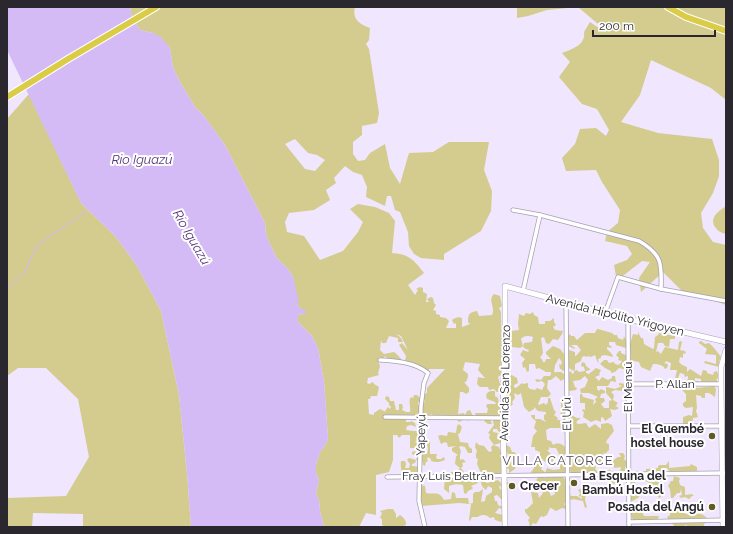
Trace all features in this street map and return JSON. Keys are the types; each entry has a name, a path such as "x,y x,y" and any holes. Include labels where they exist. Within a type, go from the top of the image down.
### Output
{"highway":[{"path":"7,97 156,7"},
{"path":"668,7 686,17 726,31"}],"main road":[{"name":"Avenida Hipólito Yrigoyen","path":"505,286 628,319 726,342"},
{"name":"Avenida San Lorenzo","path":"505,286 505,527"},
{"path":"723,527 724,473 721,426 721,367 726,350"}],"street":[{"path":"513,210 540,215 639,241 651,248 658,258 661,268 661,289"},
{"path":"523,291 540,215"},
{"path":"605,313 618,277 661,289 726,302"},
{"name":"El Urú","path":"566,302 568,527"},
{"name":"El Mensú","path":"628,319 629,527"},
{"name":"Yapeyú","path":"380,360 401,362 422,369 428,373 424,383 421,418 419,501 425,527"},
{"name":"P. Allan","path":"628,384 721,384"},
{"path":"385,417 504,418"},
{"path":"629,426 721,426"},
{"name":"Fray Luis Beltrán","path":"387,477 724,473"},
{"path":"629,522 724,520"}],"shaded area":[{"path":"130,7 355,7 354,11 357,20 370,28 369,40 366,44 369,49 379,113 377,123 362,126 362,135 353,142 353,154 358,161 365,160 370,153 385,144 390,168 400,184 409,153 433,152 449,142 489,142 484,170 492,191 491,211 481,231 444,254 444,260 421,258 414,254 409,246 408,232 400,212 395,210 391,196 387,196 385,206 366,197 367,187 362,175 353,172 345,166 334,178 336,183 326,190 330,200 314,210 289,213 285,222 287,232 304,236 320,260 343,251 358,232 363,222 350,209 358,204 375,207 389,213 395,221 392,253 411,258 424,273 408,285 415,295 418,290 416,289 420,287 423,288 423,292 427,294 426,302 429,302 427,299 431,297 433,298 436,305 433,310 436,311 436,314 440,315 440,317 446,318 449,321 446,328 456,328 456,323 454,324 452,320 458,317 462,318 462,327 470,324 468,322 469,316 474,311 477,311 479,316 492,315 493,309 491,299 494,294 500,296 502,306 499,308 501,312 502,374 498,377 502,389 499,391 500,392 497,392 494,389 489,390 488,387 480,387 477,384 478,377 485,378 478,370 480,364 465,362 463,370 468,374 468,377 466,382 464,382 469,388 469,392 466,394 460,392 458,414 464,413 465,415 467,411 470,410 474,418 469,419 468,421 465,419 459,422 454,417 436,417 431,414 425,417 421,415 415,420 411,418 406,419 406,422 411,421 415,423 416,427 411,425 407,426 406,430 417,431 419,435 422,436 418,441 415,441 418,445 415,448 410,448 410,435 402,435 399,438 397,435 393,435 393,460 389,472 376,475 376,515 366,513 359,527 324,527 319,500 316,494 319,480 316,473 316,465 320,452 326,444 328,438 324,382 318,348 312,336 298,322 297,315 304,314 297,304 293,277 288,269 276,257 266,235 265,223 225,145 204,116 195,107 180,82 173,67 170,48 153,33 140,30 132,18","holes":["295,139 308,153 317,155 325,160 315,171 305,169 285,144","396,334 401,336 408,350 402,343 399,345 406,356 405,361 407,365 424,372 429,372 429,369 445,369 427,388 427,393 424,394 423,398 425,402 418,405 418,402 420,403 420,398 417,395 414,395 413,398 411,397 410,412 402,410 402,404 399,404 399,410 396,410 394,401 390,401 389,397 386,396 385,399 389,403 391,407 390,409 388,407 385,411 386,412 380,409 374,413 374,415 369,414 368,399 370,399 371,396 377,396 379,387 373,382 369,384 367,383 368,378 379,375 379,357 381,359 385,356 389,360 402,364 404,362 394,352 384,354 380,350 381,340 382,343 386,343 389,336 398,338 398,342 402,342 403,341"]},
{"path":"517,7 578,7 547,10 517,18"},
{"path":"578,7 726,7 726,100 711,88 651,60 640,95 621,122 658,133 712,139 719,160 719,176 713,193 701,213 703,228 713,242 726,245 726,305 702,296 684,293 663,272 641,292 639,278 650,262 642,261 617,282 614,265 627,260 632,254 627,246 605,241 607,232 618,223 620,210 596,170 566,171 562,158 575,144 580,129 596,128 606,136 609,130 597,109 582,104 559,77 570,62 562,53 578,46 581,43 584,32 590,22 603,31 604,29"},
{"path":"29,94 81,203 116,237 137,266 161,311 179,395 191,527 83,527 83,514 33,513 32,527 7,527 7,498 66,496 89,457 78,399 46,368 18,368 7,376 7,119"},
{"path":"726,206 726,234 718,231 713,223 713,220 720,210"},
{"path":"533,312 534,315 538,317 539,324 545,324 545,321 550,321 554,318 556,325 553,327 555,330 563,331 558,340 553,339 549,344 546,343 544,337 541,338 543,353 540,358 543,362 545,362 546,359 551,359 546,352 553,346 560,349 565,355 569,350 575,352 576,356 581,350 577,345 571,345 575,348 574,349 569,346 568,336 570,334 577,340 585,333 595,333 598,329 617,335 618,338 623,340 624,336 628,344 626,348 616,345 615,342 609,342 609,345 612,348 607,347 607,349 613,357 605,355 601,356 601,358 598,359 599,363 595,355 591,357 584,356 582,357 581,361 575,364 574,371 567,367 566,370 563,371 560,369 559,364 561,365 562,362 559,358 555,365 554,372 563,373 565,375 564,379 561,381 556,376 551,380 548,380 547,388 551,394 548,397 541,397 538,404 544,403 546,405 548,398 550,398 556,412 554,415 558,418 557,420 560,420 560,424 564,418 560,413 563,412 561,404 562,400 565,398 567,410 571,410 571,415 581,418 576,423 586,423 589,428 595,424 601,429 601,424 608,423 612,425 614,431 606,443 609,444 609,450 605,454 604,452 601,464 597,464 595,469 599,473 600,476 598,477 577,472 573,476 570,471 568,433 565,433 560,428 550,428 546,430 547,440 551,441 553,445 560,444 566,448 569,475 560,475 570,484 569,492 571,496 577,496 582,499 582,497 579,496 580,493 578,490 582,488 586,492 585,500 587,507 585,508 583,501 569,499 564,504 566,509 562,508 556,511 551,508 547,507 550,508 547,515 543,517 541,516 536,524 533,523 530,527 528,520 530,518 525,512 525,509 533,503 531,492 538,493 539,498 543,493 541,490 544,489 549,491 551,496 555,494 551,487 547,485 543,486 536,480 538,475 536,477 532,476 531,472 534,468 534,461 539,461 543,464 541,469 545,472 543,476 545,478 550,475 545,473 547,468 553,470 560,469 560,462 556,460 560,456 556,448 549,447 549,450 547,450 553,456 554,460 552,462 550,459 545,462 542,459 539,459 538,456 540,452 535,450 535,447 531,447 533,436 537,431 534,428 536,421 531,415 535,415 535,419 540,419 546,422 544,415 546,412 538,411 534,407 534,409 529,412 524,407 521,393 518,395 514,393 515,398 512,402 513,404 510,407 507,406 506,395 508,392 511,392 509,388 506,388 507,380 510,374 517,378 518,383 514,385 516,388 522,383 528,383 528,387 530,389 535,390 537,388 542,390 545,384 542,381 537,382 535,380 541,380 544,376 550,376 551,374 551,372 546,372 539,368 536,369 535,364 529,364 529,371 527,372 525,367 523,368 522,363 525,359 520,355 523,350 528,352 529,350 523,347 524,343 532,342 533,337 527,336 522,338 523,346 520,348 512,347 506,332 507,328 511,331 519,330 519,314 524,316 526,313 530,314"},
{"path":"638,332 641,338 643,338 644,344 653,349 655,337 659,333 675,336 675,339 670,339 669,347 665,346 663,343 658,343 656,352 658,351 661,354 665,347 678,350 679,342 681,341 680,350 685,351 686,353 683,354 683,358 680,357 679,362 687,367 687,372 690,369 701,376 703,370 713,375 714,372 717,371 719,377 716,380 719,382 717,384 701,383 701,379 695,378 695,381 699,381 695,386 697,388 714,386 716,389 715,397 709,393 705,393 705,398 696,395 696,411 698,417 693,418 692,424 683,425 683,417 689,415 692,416 693,407 686,408 683,406 683,403 686,401 686,394 682,390 688,376 685,377 684,374 680,373 678,378 682,380 683,384 679,384 675,379 677,370 670,370 671,363 666,361 664,364 666,363 668,365 667,368 665,369 663,366 653,364 650,371 641,367 639,362 634,361 634,364 631,364 630,344 633,334 638,335"},
{"path":"701,341 705,344 709,343 721,357 719,367 704,363 705,361 716,364 716,355 705,354 707,349 699,343"},
{"path":"619,351 626,355 627,360 625,362 628,365 627,370 619,368 615,372 611,373 611,371 600,364 604,360 607,360 609,363 614,362 615,364 619,365 622,361 618,360 619,358 616,355"},
{"path":"582,362 585,363 590,369 586,371 586,373 589,374 596,368 601,370 600,375 595,377 599,381 602,377 608,380 612,378 612,376 615,376 616,382 611,381 608,386 597,386 599,391 601,389 605,391 605,393 601,394 600,398 604,398 605,401 601,404 604,408 609,408 609,401 612,400 606,393 606,387 615,389 622,386 619,385 619,383 626,384 627,388 624,391 615,390 611,392 614,395 613,400 618,403 615,407 618,407 618,409 610,409 612,416 605,421 603,417 601,418 601,422 596,420 591,422 583,417 584,412 582,411 583,409 585,410 585,403 580,403 580,394 582,394 583,397 594,400 593,405 596,402 595,399 598,397 589,393 581,393 580,389 585,387 588,380 585,376 580,380 573,381 575,387 577,388 576,390 569,390 568,373 571,371 572,374 577,370 579,372 585,371 584,367 581,366"},
{"path":"491,391 495,391 495,396 498,398 499,405 502,409 502,419 500,422 506,436 497,429 493,429 493,432 498,433 497,439 501,440 500,443 494,445 489,438 490,434 488,433 494,425 494,419 489,417 492,424 488,424 484,421 486,419 476,417 475,413 487,413 487,404 496,404 495,402 487,399 486,395"},
{"path":"459,424 462,427 460,433 458,434 460,442 468,443 469,447 472,449 472,453 468,453 465,447 459,447 461,451 460,460 463,459 466,462 462,463 463,466 461,468 464,472 462,475 457,473 450,476 450,472 457,472 460,468 455,464 456,456 458,455 452,451 452,448 456,446 448,447 447,443 445,442 441,444 438,436 447,436 448,432 456,433 457,426"},
{"path":"429,441 430,454 437,454 437,459 444,457 445,460 435,462 431,461 428,457 428,461 426,462 425,466 423,465 422,459 421,461 416,460 417,457 412,454 412,452 415,451 422,457 423,450 426,451 427,454 427,444"},
{"path":"476,442 479,445 484,446 489,452 492,451 491,447 493,445 499,447 503,462 501,477 493,478 489,477 484,472 481,473 477,464 478,459 476,458"},
{"path":"506,445 510,447 512,452 519,456 518,458 513,456 511,458 516,461 515,469 509,473 509,469 506,468 508,454 506,451"},
{"path":"619,453 623,453 625,456 624,459 628,463 625,468 625,475 623,477 617,475 614,476 621,479 621,481 617,481 614,484 609,483 606,480 608,476 601,473 610,470 614,473 620,472 621,467 615,468 611,465 611,462 618,457 621,457"},
{"path":"409,458 416,460 412,466 421,467 421,470 416,476 404,478 401,474 401,461 405,461 405,468 409,468 410,464 407,460"},
{"path":"669,461 669,468 690,466 691,464 697,467 697,471 670,472 667,468 661,468 663,472 656,477 649,475 646,471 646,469 658,468 660,465 666,465"},
{"path":"631,476 635,476 639,480 635,482 639,490 641,490 637,492 640,494 639,497 633,501 631,500 630,495"},
{"path":"660,476 663,476 664,479 658,484 662,493 660,498 658,497 656,489 651,487 654,487 655,484 651,486 648,482 640,480 642,477 653,477 655,480"},
{"path":"674,476 680,478 680,485 685,487 685,495 692,494 694,496 689,499 685,497 681,498 679,496 682,495 681,489 680,493 677,493 673,498 671,498 670,489 668,486 671,481 673,481"},
{"path":"445,477 450,479 454,478 455,480 456,478 465,480 468,478 473,483 474,478 478,483 471,486 473,488 466,494 464,493 463,485 451,485 449,486 449,493 444,489"},
{"path":"498,480 502,484 508,482 511,487 510,490 499,486 506,499 501,499 497,495 494,496 498,505 503,507 502,509 499,508 495,513 503,515 503,520 501,522 495,520 494,517 490,518 484,515 472,517 470,521 470,504 473,503 473,494 475,492 479,492 483,489 481,502 485,501 486,496 492,492 492,488 488,486 486,490 483,487 481,482 483,481 487,483"},
{"path":"421,485 425,486 426,493 438,494 444,500 451,499 452,492 455,493 456,498 468,498 469,504 459,503 421,506"},
{"path":"645,504 645,506 649,507 647,509 641,507 644,516 659,516 658,519 646,524 633,521 631,514 634,506 639,507"},
{"path":"393,509 396,514 396,518 400,515 405,521 406,525 394,528 382,525 382,519 380,518 382,513 380,511"},
{"path":"670,509 682,509 684,513 692,516 702,514 709,521 704,524 704,527 688,527 686,525 682,527 673,527 674,525 667,517 670,515"}],"water":[{"name":"Rio Iguazú","path":"7,7 130,7 132,18 140,30 153,33 161,37 170,48 173,67 180,82 195,107 204,116 225,145 265,223 266,235 276,257 288,269 293,277 299,301 297,304 307,312 298,315 298,322 312,336 318,348 324,382 328,438 326,444 320,452 316,465 316,473 319,480 316,494 319,500 324,527 191,527 179,395 161,311 137,266 116,237 81,203 7,50"}],"waterway":[{"path":"7,289 25,272 36,246 89,209"}],"place":[{"name":"El Guembé hostel house","path":"712,436"},
{"name":"La Esquina del Bambú Hostel","path":"574,483"},
{"name":"Crecer","path":"512,486"},
{"name":"Posada del Angú","path":"712,507"}],"district":[{"name":"VILLA CATORCE","path":"558,460"}],"water label":[{"name":"Río Iguazú","path":"192,237"}]}
